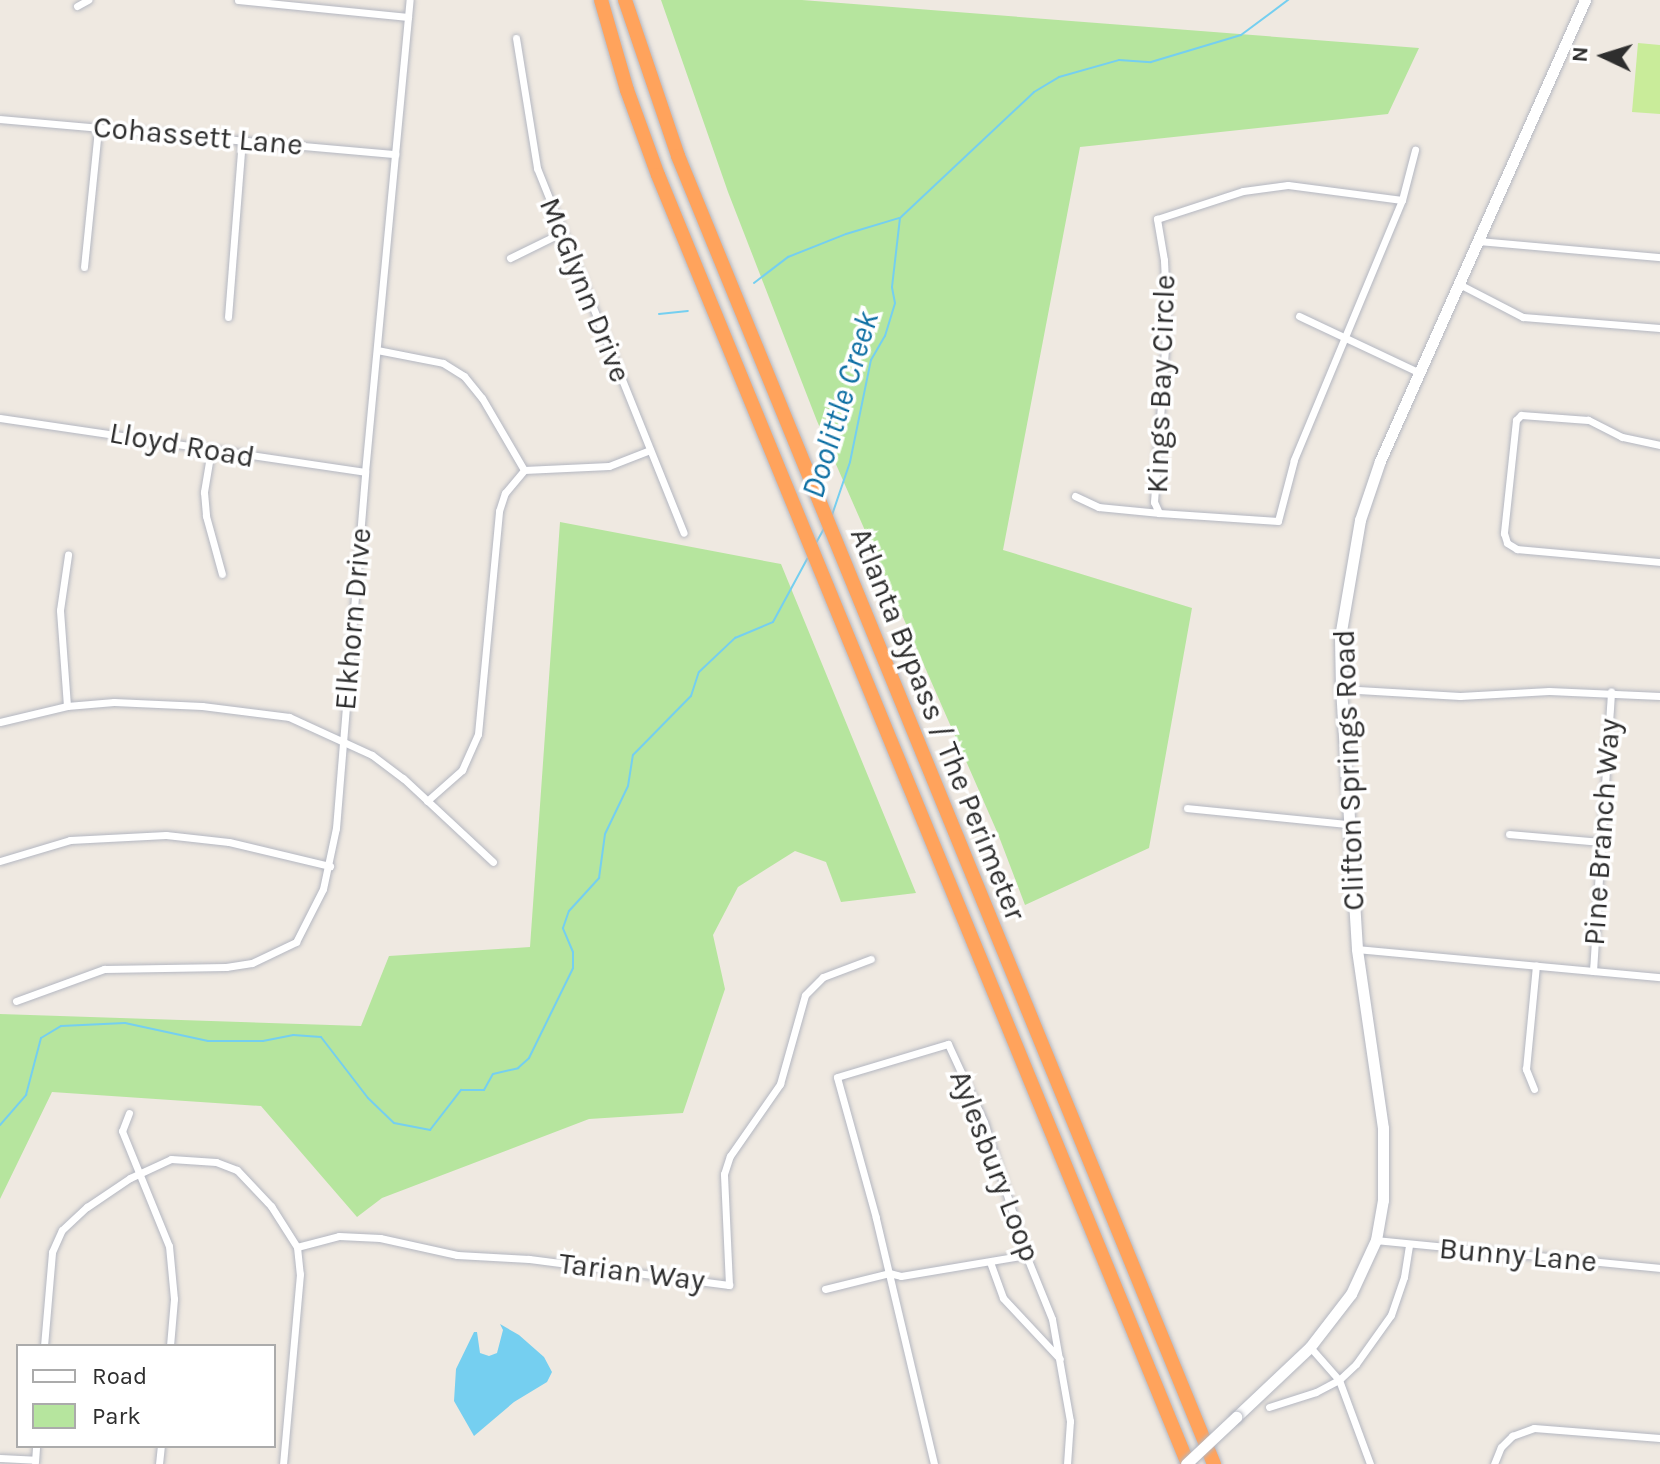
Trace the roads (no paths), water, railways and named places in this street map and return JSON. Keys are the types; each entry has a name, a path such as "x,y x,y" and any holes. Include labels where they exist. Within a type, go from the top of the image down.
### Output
{"highway":[{"name":"Atlanta Bypass / The Perimeter","path":"601,0 627,90 658,175 1187,1464"},
{"name":"Atlanta Bypass / The Perimeter","path":"625,0 678,156 1214,1464"}],"street":[{"path":"77,6 88,0"},
{"path":"238,0 408,17"},
{"name":"Elkhorn Drive","path":"16,1001 104,969 226,967 277,953 296,942 314,912 330,866 344,740 365,472 410,0"},
{"name":"Clifton Springs Road","path":"1187,1464 1310,1347 1351,1294 1376,1240 1383,1200 1384,1151 1357,949 1340,637 1360,520 1380,461 1585,0"},
{"name":"McGlynn Drive","path":"516,38 537,168 684,533"},
{"name":"Cohassett Lane","path":"0,119 395,154"},
{"path":"84,267 98,128"},
{"path":"228,317 242,140"},
{"name":"Kings Bay Circle","path":"1075,496 1099,507 1278,521 1294,460 1402,200 1415,150"},
{"name":"Kings Bay Circle","path":"1159,513 1154,502 1167,322 1164,260 1157,219 1243,191 1288,185 1402,200"},
{"path":"510,258 527,246 561,233"},
{"path":"1479,241 1660,257"},
{"path":"1459,284 1523,317 1660,328"},
{"path":"1299,316 1420,373"},
{"path":"377,350 443,363 464,376 482,398 524,470"},
{"path":"1660,445 1622,437 1588,420 1521,415 1516,420 1504,533 1507,543 1517,549 1660,562"},
{"name":"Lloyd Road","path":"0,418 81,427 365,472"},
{"path":"211,450 204,492 206,516 222,574"},
{"path":"427,801 462,770 478,734 499,511 505,493 524,470 609,466 650,450"},
{"path":"67,706 60,610 68,555"},
{"path":"1341,689 1460,696 1611,692 1660,696"},
{"name":"Pine Branch Way","path":"1593,971 1611,692"},
{"path":"0,722 67,706 163,703 249,710 289,717 344,740 403,778 493,862"},
{"path":"1187,808 1348,824"},
{"path":"1509,834 1601,842"},
{"path":"0,861 70,840 166,835 229,842 330,866"},
{"path":"1357,949 1660,977"},
{"name":"Tarian Way","path":"297,1247 339,1236 380,1238 457,1255 529,1259 729,1285 724,1174 730,1156 780,1084 805,995 823,977 871,959"},
{"path":"1534,1089 1526,1069 1536,965"},
{"name":"Aylesbury Loop","path":"934,1464 889,1273 837,1077 948,1044 984,1122 1026,1255 1052,1319 1070,1421 1065,1464"},
{"path":"129,1113 122,1131 169,1246 174,1299 170,1344"},
{"path":"44,1344 52,1252 62,1230 87,1207 139,1173 182,1157 216,1162 237,1170 285,1223 297,1247 300,1274 283,1464"},
{"name":"Bunny Lane","path":"1376,1240 1660,1268"},
{"path":"1269,1407 1316,1392 1339,1380 1376,1340 1391,1315 1404,1277 1409,1245"},
{"path":"825,1289 889,1273 901,1276 1026,1255"},
{"path":"990,1262 1003,1298 1061,1360"},
{"path":"1310,1347 1339,1380 1370,1464"},
{"path":"1494,1464 1501,1447 1512,1436 1534,1428 1660,1438"},
{"path":"0,1458 35,1462"}],"water":[{"path":"500,1324 519,1335 544,1357 552,1372 547,1382 514,1402 474,1436 454,1401 456,1369 474,1332 477,1332 480,1353 489,1356 497,1353 503,1330"}],"waterway":[{"name":"Doolittle Creek","path":"832,515 850,462 871,360 885,336 895,303 892,287 900,218 1034,92 1059,77 1119,60 1151,62 1241,35 1288,0"},
{"path":"754,283 788,257 846,234 899,218"},
{"path":"659,314 688,311"},
{"name":"Doolittle Creek","path":"816,543 825,527"},
{"name":"Doolittle Creek","path":"0,1125 26,1095 41,1038 61,1026 125,1023 208,1041 263,1041 293,1035 321,1037 368,1098 394,1123 430,1130 461,1090 484,1090 493,1074 518,1068 529,1058 573,968 573,952 563,928 569,911 599,878 605,834 628,786 633,755 691,696 699,672 735,638 773,622 807,559"}]}
